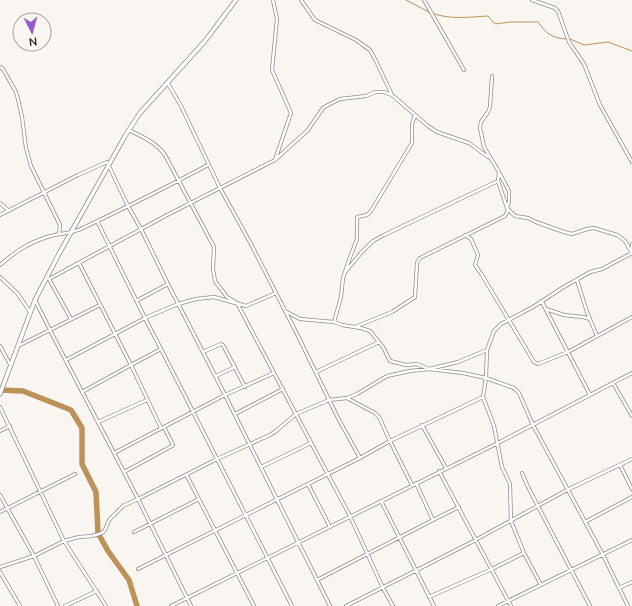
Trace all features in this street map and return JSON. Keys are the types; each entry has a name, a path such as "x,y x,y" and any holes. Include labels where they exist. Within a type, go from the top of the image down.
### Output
{"street":[{"path":"0,394 30,312 128,130 140,113 167,82 206,41 236,0"},
{"path":"273,0 277,19 272,70 291,113 275,160"},
{"path":"301,0 315,20 356,40 370,50 392,95"},
{"path":"424,0 464,70"},
{"path":"532,0 555,8 558,11 569,42 584,64 600,105 632,162"},
{"path":"0,67 16,92 22,117 26,148 31,166 60,225 59,234"},
{"path":"355,327 392,312 413,298 415,295 418,263 420,258 505,216 508,210 509,191 484,148 480,128 481,122 490,107 492,76"},
{"path":"167,82 181,106 208,165 251,244 329,400 360,458"},
{"path":"49,278 275,160 308,130 323,108 340,99 366,96 374,92 384,92 392,95 437,132 469,143 489,157"},
{"path":"334,322 341,297 342,283 357,239 358,217 367,215 371,211 412,143 412,124 415,115"},
{"path":"128,130 160,148 179,181 214,247 213,269 215,281 228,297 237,303 350,516 382,588 393,606"},
{"path":"0,215 101,163 107,162 178,304 226,395 330,606"},
{"path":"0,264 21,248 47,237 72,232 97,221 179,181 208,165"},
{"path":"499,172 498,182 507,208 515,216 528,218 572,234 594,228 617,235 625,241 632,253"},
{"path":"345,273 360,253 373,241 498,182"},
{"path":"0,203 9,211"},
{"path":"97,221 144,318 292,606"},
{"path":"465,235 471,239 478,255 476,265 477,268 534,362 538,364 568,352 632,318"},
{"path":"632,244 632,253"},
{"path":"541,586 524,553 511,521 510,484 502,466 494,426 483,397 486,378 487,350 494,331 508,320 542,302 562,288 590,272 606,267 632,253"},
{"path":"79,263 116,334 147,400 173,445 124,472"},
{"path":"0,277 18,294 30,312"},
{"path":"49,278 71,319"},
{"path":"577,280 590,320 597,336"},
{"path":"136,301 168,284"},
{"path":"66,360 144,318 196,298 208,297 246,306 276,293"},
{"path":"36,300 191,606"},
{"path":"542,302 590,395"},
{"path":"18,346 100,305"},
{"path":"546,309 564,315 583,317 590,320"},
{"path":"285,311 300,319 334,322 370,331 379,342 390,361 406,365 417,364 429,369 486,378 514,388 520,393 533,425 603,555 628,606"},
{"path":"316,372 379,342"},
{"path":"203,352 223,345 245,387"},
{"path":"0,346 11,366"},
{"path":"82,392 161,349"},
{"path":"0,567 34,556 64,541 102,533 105,530 109,520 123,506 187,476 217,459 276,431 296,414 329,400 347,398 365,391 387,376 429,369 458,362 487,350"},
{"path":"216,376 235,367"},
{"path":"114,453 226,395 274,373"},
{"path":"171,606 237,572 299,543 439,471 498,443 632,373"},
{"path":"613,383 632,416"},
{"path":"235,414 283,390"},
{"path":"138,569 327,475 422,425 483,397"},
{"path":"347,398 375,413 379,417 412,485"},
{"path":"98,422 147,400"},
{"path":"0,407 64,541 106,606"},
{"path":"422,425 446,468"},
{"path":"0,431 10,426"},
{"path":"261,468 311,443"},
{"path":"346,606 417,571 567,490 632,459"},
{"path":"620,465 632,489"},
{"path":"439,471 511,606"},
{"path":"522,473 589,606"},
{"path":"0,512 75,474"},
{"path":"187,476 254,606"},
{"path":"416,483 433,520"},
{"path":"308,484 330,527"},
{"path":"0,494 34,556 58,606"},
{"path":"585,522 632,497"},
{"path":"134,532 199,499"},
{"path":"381,501 434,606"},
{"path":"318,580 459,507"},
{"path":"498,606 632,540"},
{"path":"429,596 492,569 524,553"},
{"path":"0,572 20,606"},
{"path":"619,588 632,582"},
{"path":"65,606 97,591"}],"waterway":[{"path":"406,0 429,12"},
{"path":"432,13 445,17 488,16 495,24 510,22 538,22 549,34 566,39"},
{"path":"570,39 584,45 608,42 632,51"},
{"path":"0,390 23,391 71,410 82,428 82,464 96,492 98,533 108,551 129,580 137,606"}]}
